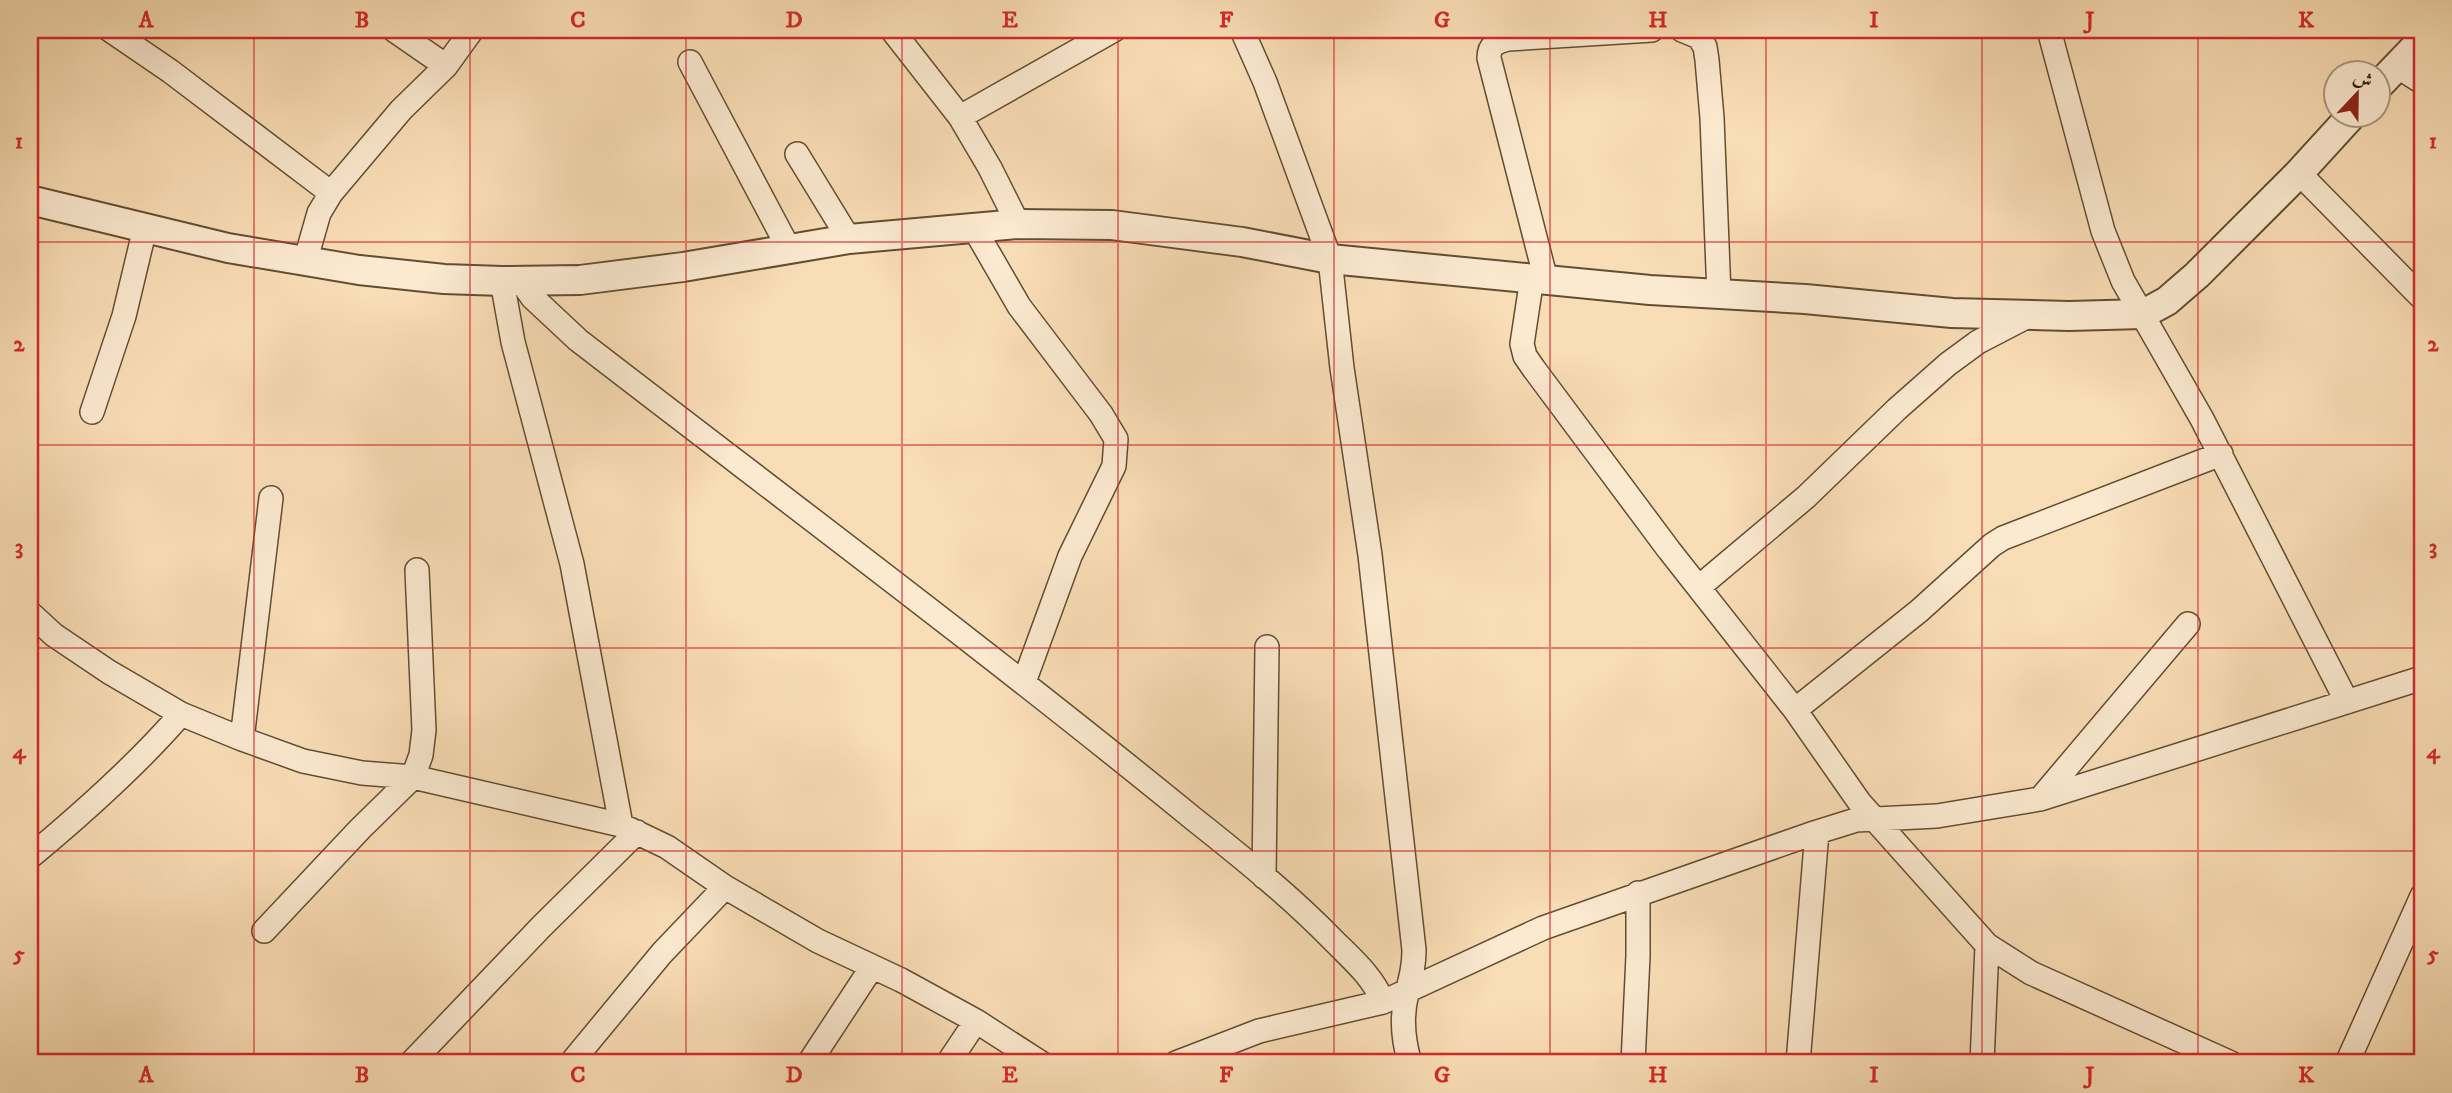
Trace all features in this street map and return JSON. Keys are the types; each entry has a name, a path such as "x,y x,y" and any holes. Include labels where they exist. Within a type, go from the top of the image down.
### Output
{"street":[{"path":"110,30 170,71 331,193"},
{"path":"394,30 446,66"},
{"path":"304,262 318,213 331,193 401,110 446,66 472,30"},
{"path":"892,30 960,117 990,168 1017,223"},
{"path":"960,117 1114,30"},
{"path":"1242,30 1265,82 1329,259 1370,555 1413,950 1413,974 1407,993 1403,1030 1410,1063"},
{"path":"1652,30 1508,39 1498,42 1489,51 1539,279 1522,333 1525,356 1795,710 1874,820 1987,945 2031,973 2231,1063"},
{"path":"1682,30 1699,37 1707,60 1713,118 1719,295"},
{"path":"2049,30 2103,230 2123,281 2221,454 2347,702"},
{"path":"2392,72 2422,40"},
{"path":"690,62 789,249"},
{"path":"2392,77 2422,82"},
{"path":"30,200 228,248 304,262 444,279 512,281 593,278 683,267 849,239 1017,223 1112,225 1241,242 1329,259 1719,295 1805,299 1951,313 2069,316 2143,314 2167,301 2197,275 2338,130"},
{"path":"797,154 849,239"},
{"path":"2299,173 2422,298"},
{"path":"92,412 124,316 145,228"},
{"path":"974,228 1019,306 1101,414 1116,439 1114,466 1070,556 1024,682"},
{"path":"512,281 578,340 1024,682 1264,877 1309,916 1367,973 1383,1002"},
{"path":"512,281 513,342 572,564 629,829"},
{"path":"1699,587 1806,497 1948,364 1978,342 2030,315"},
{"path":"1795,710 1919,611 2003,538 2221,454"},
{"path":"242,740 271,498"},
{"path":"264,931 413,777 421,755 424,730 417,570"},
{"path":"30,613 54,635 109,672 181,714 242,740 303,761 362,773 413,777 629,829 667,847 725,887 818,941 976,1021 1041,1063"},
{"path":"2040,799 2188,624"},
{"path":"1264,877 1267,647"},
{"path":"1176,1063 1259,1031 1383,1002 1543,928 1817,832 1856,820 1937,816 2040,799 2422,678"},
{"path":"30,857 99,797 181,714"},
{"path":"411,1063 541,927 629,829"},
{"path":"1798,1063 1817,832"},
{"path":"571,1063 662,953 725,887"},
{"path":"1633,1063 1638,893"},
{"path":"2347,1063 2422,896"},
{"path":"1986,1061 1987,945"},
{"path":"809,1063 872,967"},
{"path":"948,1063 976,1021"}]}
